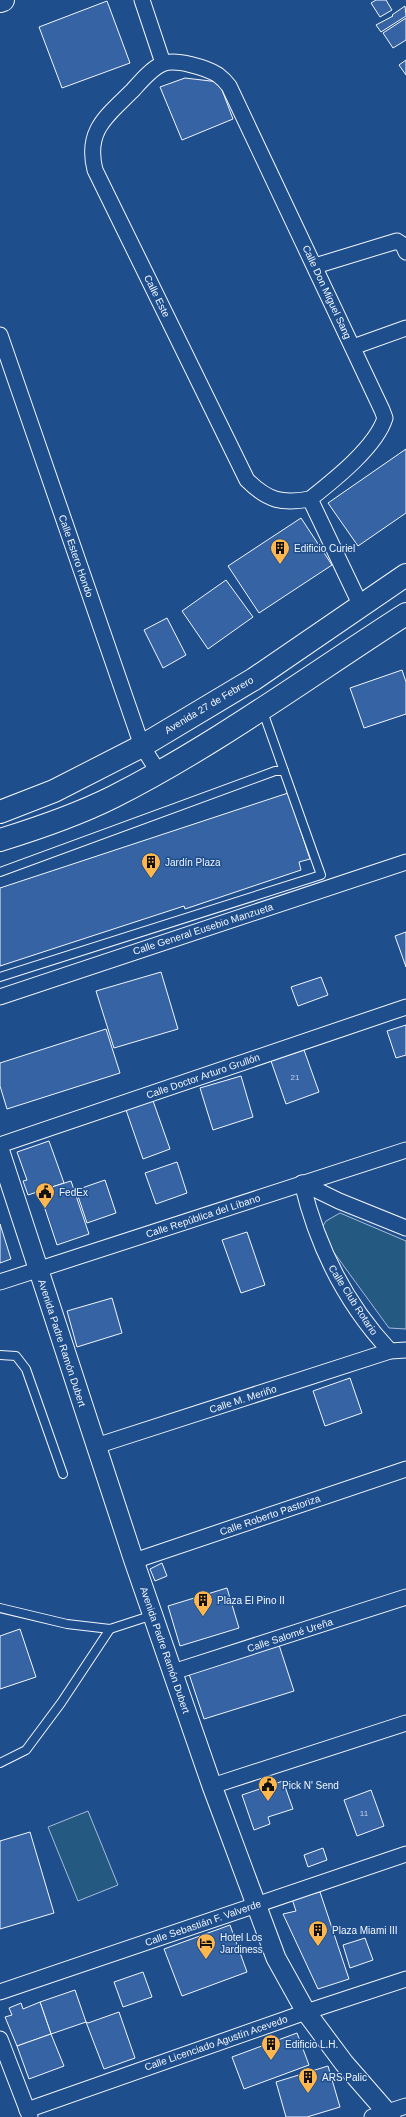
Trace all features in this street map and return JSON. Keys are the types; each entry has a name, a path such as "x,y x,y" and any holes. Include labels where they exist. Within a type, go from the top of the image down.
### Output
{"main road":[{"name":"Avenida 27 de Febrero","path":"0,812 54,791 142,746 254,679 406,575"},
{"path":"0,840 64,819 112,798 160,772 262,708 406,614"}],"street":[{"path":"142,0 163,63"},
{"name":"Calle Don Miguel Sang","path":"163,63 182,63 210,71 220,76 229,86 353,347 384,418 382,428 375,440 330,484 310,499"},
{"name":"Calle Este","path":"163,63 149,74 106,116 98,127 92,148 96,170 247,480 258,491 273,499 292,502 310,499"},
{"path":"315,266 397,241 403,245 406,252"},
{"path":"353,347 406,328"},
{"name":"Calle Estero Hondo","path":"0,335 142,746 160,772"},
{"path":"310,499 361,606"},
{"name":"Calle General Eusebio Manzueta","path":"0,997 406,862"},
{"name":"Calle Doctor Arturo Grullón","path":"0,1145 406,1007"},
{"name":"Calle República del Líbano","path":"0,1282 406,1150"},
{"name":"Avenida Padre Ramón Dubert","path":"0,1152 134,1561 154,1615 212,1786 276,1958 306,2012 383,2115"},
{"path":"302,1183 340,1202 406,1228"},
{"name":"Calle Club Rotario","path":"302,1183 315,1232 327,1260 362,1318 390,1351"},
{"path":"390,1351 406,1350"},
{"name":"Calle M. Meriño","path":"96,1446 390,1351"},
{"name":"Calle Roberto Pastoriza","path":"134,1561 406,1469"},
{"name":"Calle Salomé Ureña","path":"173,1672 406,1597"},
{"path":"212,1786 406,1723"},
{"name":"Calle Sebastián F. Valverde","path":"0,1992 406,1854"},
{"name":"Calle Licenciado Agustín Acevedo","path":"28,2113 306,2012 406,1979"},
{"path":"0,2039 28,2113"},
{"path":"383,2115 406,2106"}],"lane":[{"path":"0,977 321,875 262,708"},
{"path":"0,872 275,771 284,771"},
{"path":"0,1355 16,1356 26,1369 63,1474"},
{"path":"0,1608 67,1624 110,1629 154,1615"},
{"path":"0,1763 26,1750 61,1703 110,1629"}],"shaded area":[{"path":"340,1213 406,1241 406,1329 389,1328 319,1232 326,1221"},
{"path":"88,1811 118,1885 78,1901 48,1827"}],"building":[{"path":"376,0 386,0 392,10 380,17 371,3"},
{"path":"107,1 130,63 62,88 39,27"},
{"path":"405,6 406,16 381,32 376,25 393,16 392,15"},
{"path":"406,18 406,40 393,48 383,33"},
{"path":"406,60 406,75 399,65"},
{"path":"185,78 219,82 233,119 182,140 160,87"},
{"path":"406,449 406,513 358,546 328,503"},
{"name":"Edificio Curiel","path":"301,518 332,565 259,613 228,566"},
{"path":"226,580 253,617 208,649 182,611"},
{"path":"167,618 186,655 163,668 144,630"},
{"path":"402,670 406,682 406,714 364,728 350,688"},
{"name":"Jardín Plaza","path":"288,793 310,859 299,862 301,870 185,909 184,906 0,966 0,888"},
{"path":"406,932 406,967 395,936"},
{"path":"161,972 178,1029 114,1048 96,991"},
{"path":"321,977 328,995 298,1006 291,987"},
{"path":"406,1025 406,1055 396,1058 387,1031"},
{"path":"106,1029 120,1073 7,1109 0,1086 0,1063"},
{"path":"304,1050 319,1092 286,1104 271,1061"},
{"path":"241,1076 253,1117 213,1130 200,1088"},
{"path":"152,1098 170,1149 143,1159 125,1107"},
{"path":"49,1141 64,1183 28,1195 23,1181 27,1180 17,1152"},
{"path":"177,1162 187,1193 156,1204 145,1173"},
{"path":"105,1180 116,1213 87,1223 76,1190"},
{"path":"71,1181 89,1234 57,1245 39,1191"},
{"path":"0,1224 11,1259 0,1263"},
{"path":"247,1232 265,1285 241,1293 222,1240"},
{"path":"112,1298 122,1333 77,1347 67,1311"},
{"path":"350,1378 362,1413 325,1426 313,1391"},
{"path":"162,1563 167,1576 155,1581 150,1569"},
{"name":"Plaza El Pino II","path":"227,1588 239,1628 180,1646 168,1606"},
{"path":"20,1629 36,1677 0,1689 0,1636"},
{"path":"279,1645 294,1691 204,1719 189,1674"},
{"name":"Pick N' Send","path":"283,1781 293,1809 268,1817 270,1824 254,1830 242,1795"},
{"path":"371,1790 384,1826 357,1836 344,1800"},
{"path":"30,1832 54,1913 0,1929 0,1841"},
{"path":"323,1848 327,1860 308,1867 304,1855"},
{"name":"Plaza Miami III","path":"320,1892 349,1979 318,1989 283,1914 296,1911 292,1899"},
{"name":"Hotel Los Jardiness","path":"230,1925 247,1972 182,1996 164,1949"},
{"path":"365,1938 373,1960 350,1968 343,1945"},
{"path":"143,1972 152,1997 123,2007 114,1982"},
{"path":"75,1990 86,2022 51,2034 40,2002"},
{"path":"40,2002 51,2034 17,2046 5,2017 12,2015 9,2008 21,2003 23,2009"},
{"path":"119,2012 135,2058 104,2069 86,2022 88,2023"},
{"name":"Edificio L.H.","path":"297,2033 309,2065 244,2089 232,2057"},
{"path":"51,2034 64,2066 29,2079 17,2046"},
{"name":"ARS Palic","path":"328,2066 340,2107 307,2117 286,2117 276,2082"}],"place":[{"name":"Edificio Curiel","path":"280,565"},
{"name":"Jardín Plaza","path":"151,879"},
{"name":"FedEx","path":"45,1209"},
{"name":"Plaza El Pino II","path":"203,1617"},
{"name":"Pick N' Send","path":"268,1802"},
{"name":"Plaza Miami III","path":"318,1947"},
{"name":"Hotel Los Jardiness","path":"206,1960"},
{"name":"Edificio L.H.","path":"271,2061"},
{"name":"ARS Palic","path":"308,2094"}]}
